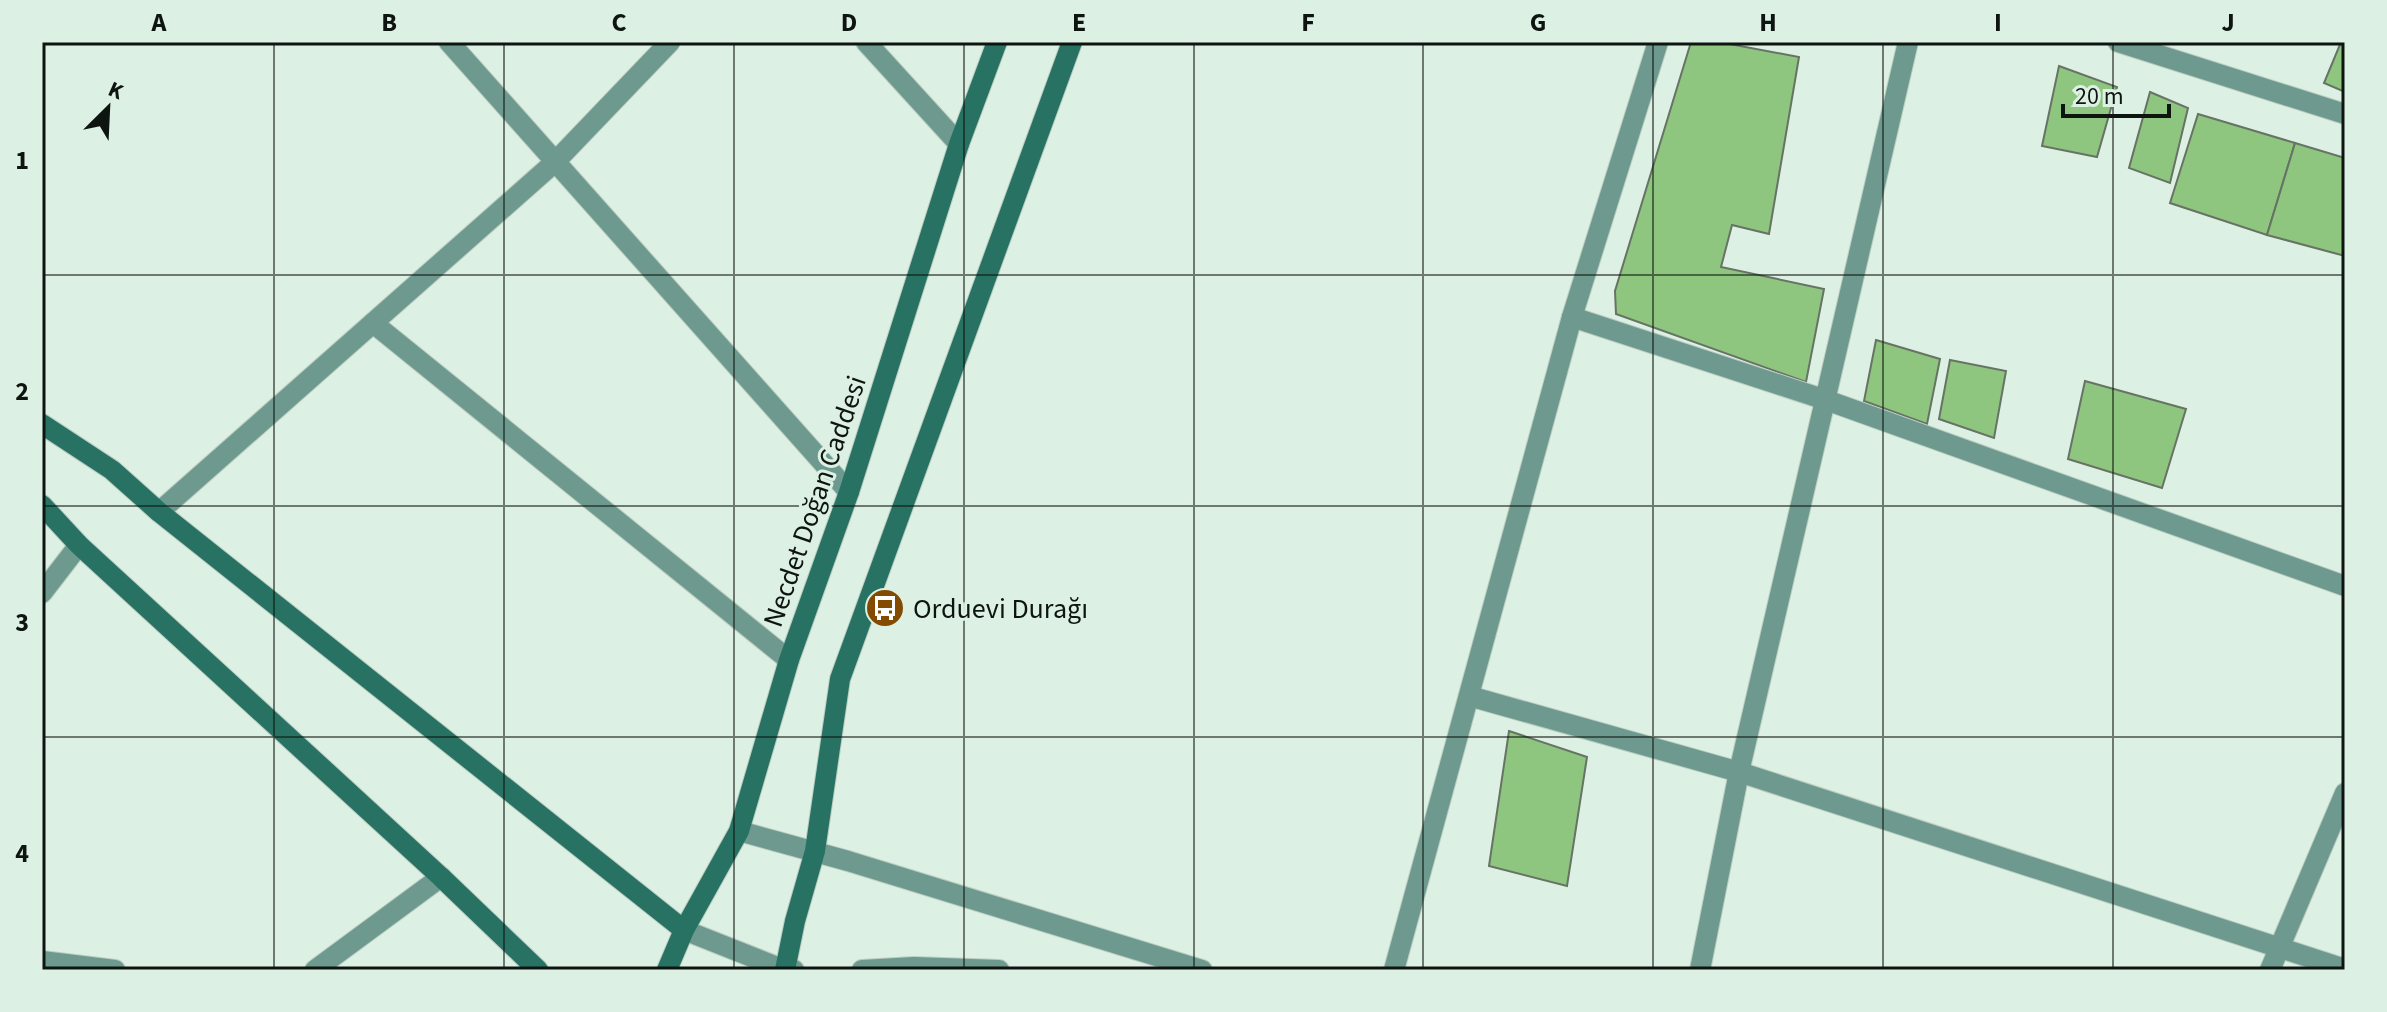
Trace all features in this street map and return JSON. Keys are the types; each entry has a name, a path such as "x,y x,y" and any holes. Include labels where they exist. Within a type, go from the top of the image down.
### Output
{"main road":[{"name":"Necdet Doğan Caddesi","path":"667,970 684,930 739,831 789,660 849,492 959,144 997,42"},
{"path":"785,970 815,851 840,679 1072,42"},
{"path":"42,424 112,470 159,512 684,930"},
{"path":"42,505 79,545 538,970"}],"street":[{"path":"449,42 849,492"},
{"path":"159,512 555,162 670,42"},
{"path":"866,42 959,144"},
{"path":"1394,970 1572,317 1658,42"},
{"path":"1700,970 1739,772 1908,42"},
{"path":"2118,42 2345,114"},
{"path":"1572,317 1826,400 2345,586"},
{"path":"373,323 789,660"},
{"path":"42,593 79,545"},
{"path":"1469,696 1739,772 2345,969"},
{"path":"2270,970 2345,793"},
{"path":"739,831 815,851 1202,970"},
{"path":"315,970 441,877"},
{"path":"684,930 785,970 794,970"},
{"path":"42,961 115,970"},
{"path":"862,970 914,967 999,970"}],"building":[{"path":"1691,42 1719,42 1799,57 1769,234 1732,225 1721,267 1824,289 1806,382 1616,314 1615,291"},
{"path":"2341,42 2345,42 2345,92 2324,83"},
{"path":"2059,66 2117,87 2097,157 2042,146"},
{"path":"2150,92 2188,108 2170,183 2129,168"},
{"path":"2198,114 2295,143 2267,235 2170,203"},
{"path":"2295,143 2345,158 2345,256 2267,235"},
{"path":"1876,340 1940,359 1927,424 1864,401"},
{"path":"1950,360 2006,371 1994,438 1939,419"},
{"path":"2085,381 2186,409 2162,488 2068,459"},
{"path":"1509,731 1587,757 1567,886 1489,866"}],"place":[{"name":"Orduevi Durağı","path":"885,608"}]}
